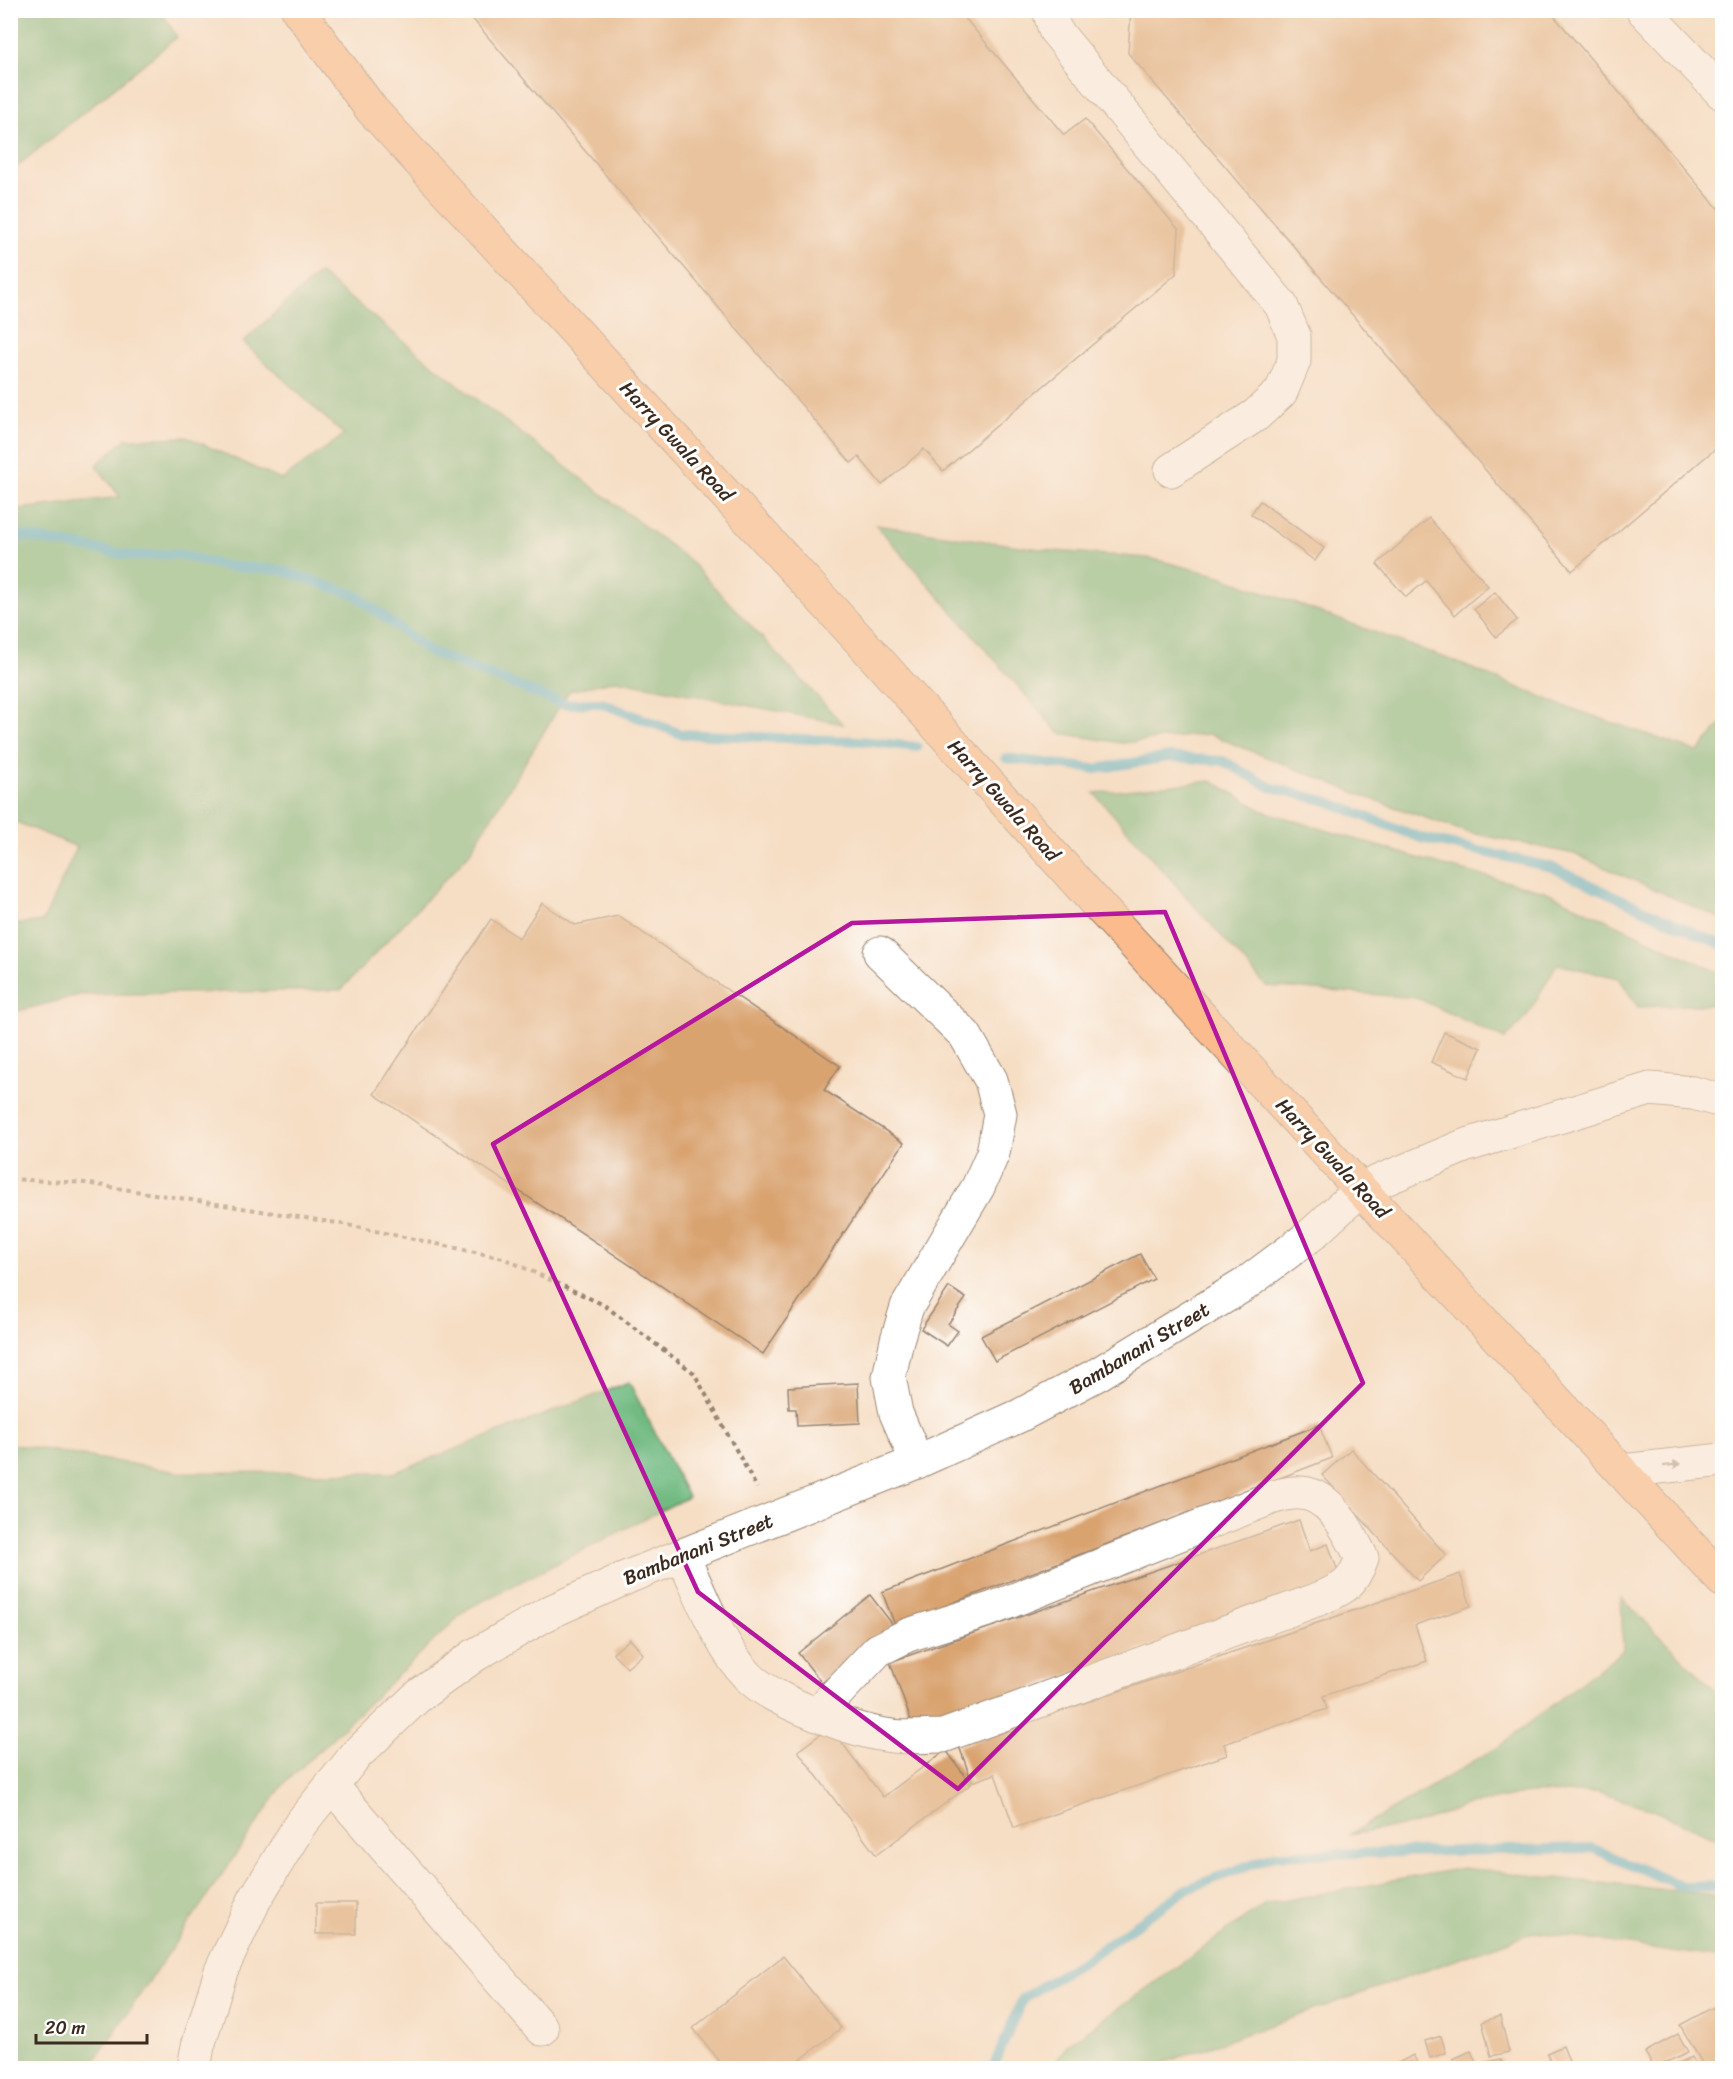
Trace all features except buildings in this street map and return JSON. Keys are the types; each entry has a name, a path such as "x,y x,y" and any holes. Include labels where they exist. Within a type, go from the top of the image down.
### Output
{"main road":[{"name":"Harry Gwala Road","path":"298,10 372,110 1722,1580"}],"street":[{"path":"1049,10 1055,30 1281,305 1294,336 1294,361 1281,392 1256,415 1171,470"},
{"path":"1643,10 1722,93"},
{"path":"880,953 966,1035 991,1080 1000,1114 993,1153 978,1187 907,1307 897,1340 889,1377 896,1413 917,1462"},
{"name":"Bambanani Street","path":"194,2068 198,2046 220,1971 255,1899 301,1823 356,1755 417,1697 475,1655 550,1612 682,1555 917,1462 1019,1416 1098,1374 1234,1291 1311,1235 1361,1189 1464,1146 1650,1089 1693,1093 1722,1101"},
{"path":"1622,1471 1722,1460"},
{"path":"682,1555 724,1641 747,1676 782,1701 817,1714 891,1736 943,1736 1333,1593 1355,1578 1362,1558 1342,1520 1318,1498 1295,1492 1271,1498 991,1609 908,1635 878,1650 817,1714"},
{"path":"331,1785 542,2029"}],"path":[{"path":"10,1179 85,1183 332,1222 503,1258 604,1305 694,1373 774,1518"}],"highlighted area":[{"path":"1165,912 1363,1383 958,1789 698,1592 493,1144 852,923"}],"green space":[{"path":"11,10 161,11 177,37 11,171"},
{"path":"319,273 468,393 689,560 843,724 616,680 569,691 468,855 341,990 80,995 11,1013 11,925 43,921 77,847 11,820 11,510 120,497 96,465 126,439 188,437 281,480 344,435 243,342"},
{"path":"876,525 1054,551 1149,558 1220,576 1451,660 1561,705 1698,752 1722,723 1722,919 1574,854 1466,832 1366,797 1209,734 1122,743 1059,733"},
{"path":"1212,781 1263,811 1444,866 1545,891 1722,974 1722,1004 1638,1007 1619,978 1557,964 1527,1016 1505,1039 1417,998 1266,986 1094,793"},
{"path":"629,1382 688,1497 467,1609 283,1785 90,2068 11,2068 11,1444 178,1472 393,1473"},
{"path":"1621,1598 1722,1697 1722,1841 1648,1808 1597,1792 1528,1793 1465,1806 1415,1824 1349,1835 1501,1745 1623,1650"},
{"path":"1463,1868 1722,1896 1722,1958 1535,1932 1149,2068 1051,2068 1067,2045 1265,1904"}],"waterway":[{"path":"10,534 133,556 178,554 224,566 280,570 356,595 428,651 563,704 601,703 681,734 863,741 917,747"},
{"path":"1006,758 1095,769 1169,757 1223,761 1270,787 1326,801 1421,838 1551,867 1722,945"},
{"path":"993,2068 1023,1998 1088,1958 1187,1889 1276,1855 1592,1848 1683,1887 1722,1886"}]}
